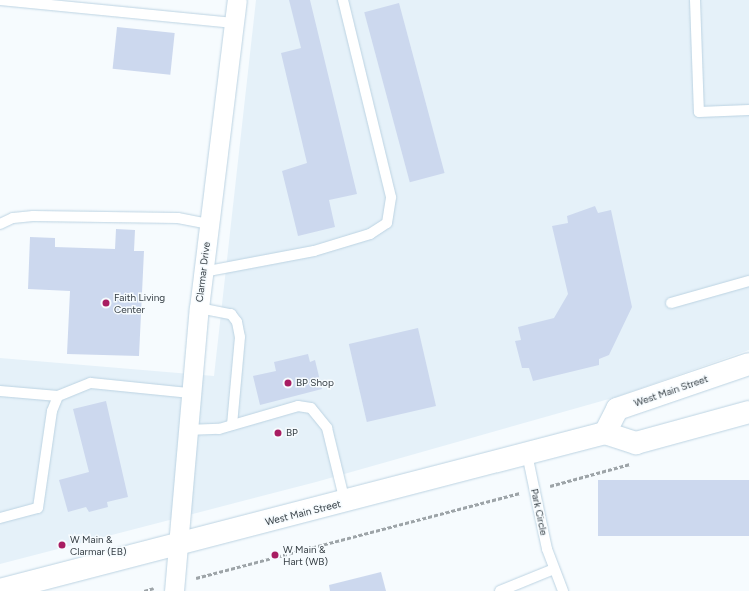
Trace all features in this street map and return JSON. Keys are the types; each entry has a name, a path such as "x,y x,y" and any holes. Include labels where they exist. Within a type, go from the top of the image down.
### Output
{"main road":[{"name":"West Main Street","path":"0,590 345,502 605,433 617,409 749,364"},
{"path":"722,418 749,406"},
{"path":"605,433 636,442 749,412"}],"street":[{"name":"Clarmar Drive","path":"174,587 176,545 186,430 199,308 237,0"}],"lane":[{"path":"0,0 234,23"},
{"path":"203,272 314,251 370,234 387,223 391,197 343,0"},
{"path":"695,0 700,112 749,110"},
{"path":"0,224 13,218 33,216 178,218 209,224"},
{"path":"671,303 749,281"},
{"path":"199,308 230,314 237,322 240,337 232,425"},
{"path":"0,391 58,396 91,383 190,393"},
{"path":"0,518 38,508 52,411 58,396"},
{"path":"186,430 232,425 298,406 311,408 327,428 345,502"},
{"name":"Park Circle","path":"527,454 554,569 563,591"},
{"path":"500,591 554,569"}],"path":[{"path":"144,591 174,587 633,463"}],"shaded area":[{"path":"256,0 749,0 749,350 616,397 316,482 0,564 0,358 214,376"}],"building":[{"path":"289,0 310,0 357,194 329,200 335,227 298,236 282,171 307,163 281,53 301,48"},
{"path":"399,3 445,173 410,182 364,12"},
{"path":"117,27 175,33 170,75 113,69"},
{"path":"595,206 598,213 611,210 632,307 609,355 599,359 599,365 533,381 529,368 522,368 515,341 521,340 518,327 554,318 568,294 552,226 568,223 567,216"},
{"name":"Faith Living Center","path":"116,229 135,230 134,251 144,251 139,356 67,354 70,291 28,289 30,237 55,238 55,247 115,249"},
{"path":"418,328 436,406 367,422 349,344"},
{"name":"BP Shop","path":"308,354 310,362 315,360 322,389 260,405 253,376 276,371 274,362"},
{"path":"106,401 128,497 107,502 108,507 89,512 86,507 68,512 59,480 89,472 73,409"},
{"path":"598,480 749,480 749,536 598,536"},
{"path":"381,572 386,591 330,591 329,585"}],"place":[{"name":"Faith Living Center","path":"106,303"},
{"name":"BP Shop","path":"288,383"},
{"name":"BP","path":"278,433"},
{"name":"W Main & Clarmar (EB)","path":"62,545"},
{"name":"W Main & Hart (WB)","path":"275,555"}]}
